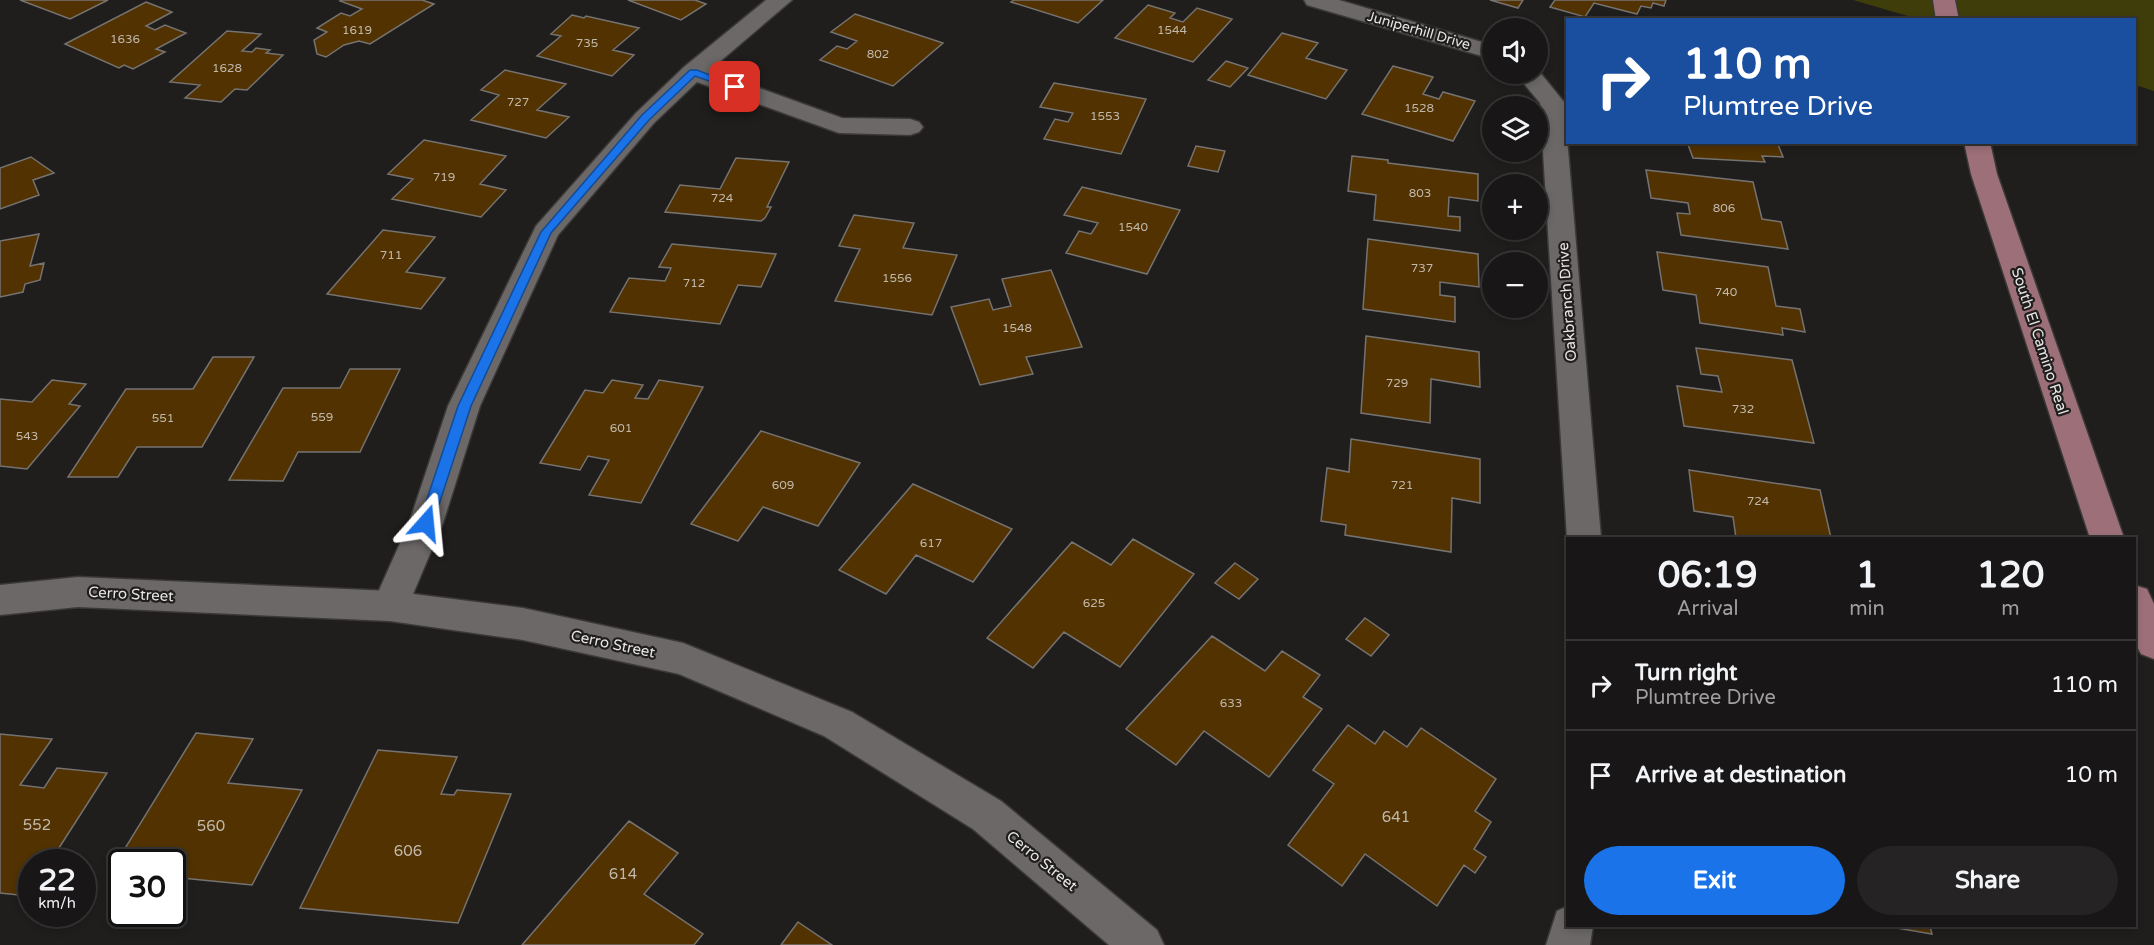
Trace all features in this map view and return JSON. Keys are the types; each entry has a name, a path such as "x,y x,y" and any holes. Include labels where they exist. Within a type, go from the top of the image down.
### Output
{"main road":[{"path":"1944,0 1948,18"},
{"name":"South El Camino Real","path":"1977,144 1984,174 2107,537"},
{"path":"2136,604 2154,643"}],"street":[{"path":"390,606 426,523 464,406 546,232 645,118 693,72 757,17 781,0"},
{"name":"Juniperhill Drive","path":"1315,0 1482,49"},
{"path":"693,72 839,126 910,127"},
{"name":"Oakbranch Drive","path":"1537,84 1552,102 1584,537"},
{"name":"Cerro Street","path":"0,600 78,592 390,606 523,624 683,659 838,724 987,815 1143,945"},
{"path":"1568,945 1572,927"}],"shaded area":[{"path":"1853,0 2154,0 2154,91 2136,85 2136,18 1915,18"}],"building":[{"path":"20,0 108,0 70,19"},
{"path":"422,0 434,4 370,44 359,41 344,45 326,57 317,54 314,40 327,32 317,28 341,13 350,16 362,9 340,1"},
{"path":"628,0 695,0 706,4 681,20"},
{"path":"1014,0 1103,0 1078,23 1011,2"},
{"path":"1490,0 1523,0 1518,8"},
{"path":"1555,0 1666,0 1664,6 1653,3 1651,8 1641,6 1637,14 1594,3 1585,17 1550,7"},
{"path":"146,2 172,12 146,26 155,30 165,25 186,33 156,49 165,52 133,69 124,65 119,68 65,44"},
{"path":"1148,5 1175,13 1170,18 1183,22 1197,8 1232,19 1193,62 1115,38"},
{"path":"855,14 943,43 893,86 820,60 837,46 847,49 857,41 831,32"},
{"path":"572,15 639,28 613,50 634,55 612,76 537,56 561,36 551,34"},
{"path":"227,31 261,34 242,51 252,52 256,48 270,50 266,53 283,55 247,90 235,89 221,102 185,98 200,85 170,82"},
{"path":"1282,33 1318,43 1306,58 1347,70 1326,99 1248,75"},
{"path":"1226,61 1248,68 1230,87 1208,80"},
{"path":"1393,66 1433,77 1423,94 1439,99 1443,92 1475,101 1453,141 1362,114"},
{"path":"505,70 566,84 537,110 569,117 546,138 471,120 499,95 481,90"},
{"path":"1054,83 1146,99 1121,154 1044,139 1055,119 1068,122 1073,113 1040,107"},
{"path":"424,140 506,156 480,184 506,190 481,217 392,199 413,179 388,174"},
{"path":"1688,144 1778,144 1783,157 1762,156 1765,162 1693,158"},
{"path":"1196,146 1225,151 1218,172 1188,166"},
{"path":"1352,156 1388,160 1388,163 1478,174 1478,201 1449,197 1448,216 1460,217 1460,231 1374,220 1376,195 1348,191"},
{"path":"31,157 54,173 33,180 39,195 0,209 0,168"},
{"path":"736,158 789,162 767,207 771,207 765,218 761,221 665,212 680,185 720,189"},
{"path":"1646,170 1753,182 1762,219 1781,222 1788,249 1681,235 1677,213 1690,214 1688,203 1651,198"},
{"path":"1082,187 1180,210 1147,274 1066,253 1079,231 1091,234 1098,223 1064,215"},
{"path":"854,215 914,223 903,248 957,255 932,315 835,301 860,249 839,246"},
{"path":"383,230 435,237 406,272 445,278 421,309 327,294"},
{"path":"39,234 30,266 44,263 40,280 25,284 23,292 0,297 0,241"},
{"path":"1368,239 1478,254 1479,287 1440,282 1440,295 1455,297 1455,322 1363,309"},
{"path":"672,244 776,254 761,287 738,285 720,324 610,312 629,278 665,281 671,268 659,267"},
{"path":"1657,252 1768,267 1776,306 1800,309 1805,332 1782,328 1783,335 1700,323 1696,295 1663,290"},
{"path":"1051,270 1082,347 1026,357 1033,374 980,385 951,307 989,299 993,310 1011,306 1002,279"},
{"path":"1366,336 1479,352 1480,387 1431,379 1430,423 1361,413"},
{"path":"1696,348 1792,360 1814,443 1684,426 1677,386 1722,392 1718,376 1701,374"},
{"path":"213,357 254,357 202,447 137,447 118,477 68,477 126,389 193,389"},
{"path":"350,369 400,369 360,452 298,452 283,481 229,480 283,388 340,388"},
{"path":"52,380 86,384 69,404 80,406 27,469 0,466 0,399 32,402"},
{"path":"612,380 643,385 635,398 648,399 659,380 703,387 641,503 589,495 609,460 588,456 580,470 540,463 585,390 603,393"},
{"path":"761,431 860,463 818,526 763,507 738,541 691,524"},
{"path":"1351,439 1480,459 1480,503 1452,498 1451,552 1345,535 1346,525 1321,521 1327,468 1349,472"},
{"path":"1689,470 1820,490 1831,537 1736,537 1733,517 1694,511"},
{"path":"913,484 1012,529 973,582 916,555 886,594 839,570"},
{"path":"1133,539 1194,574 1120,667 1064,632 1033,668 987,638 1072,542 1111,565"},
{"path":"1235,563 1258,579 1239,599 1215,583"},
{"path":"1365,618 1389,635 1371,656 1346,639"},
{"path":"1212,636 1265,671 1282,651 1320,675 1303,697 1322,709 1269,777 1204,731 1176,765 1126,729"},
{"path":"1348,725 1375,744 1384,731 1407,747 1421,728 1496,779 1475,811 1491,822 1474,849 1486,857 1475,873 1464,865 1437,906 1365,854 1342,886 1288,845 1334,784 1313,770"},
{"path":"196,733 253,739 228,783 302,790 252,885 186,878 186,849 125,849"},
{"path":"0,734 52,739 20,785 44,788 57,768 107,773 58,849 18,849 18,895 0,893"},
{"path":"378,750 457,757 441,794 454,795 457,790 511,794 458,923 300,908"},
{"path":"629,821 678,853 644,894 703,934 694,945 522,945"},
{"path":"798,922 832,945 781,945"},
{"path":"1891,927 1930,927 1932,934"}],"route":[{"path":"426,523 464,406 546,232 645,118 693,72 735,87"}]}
